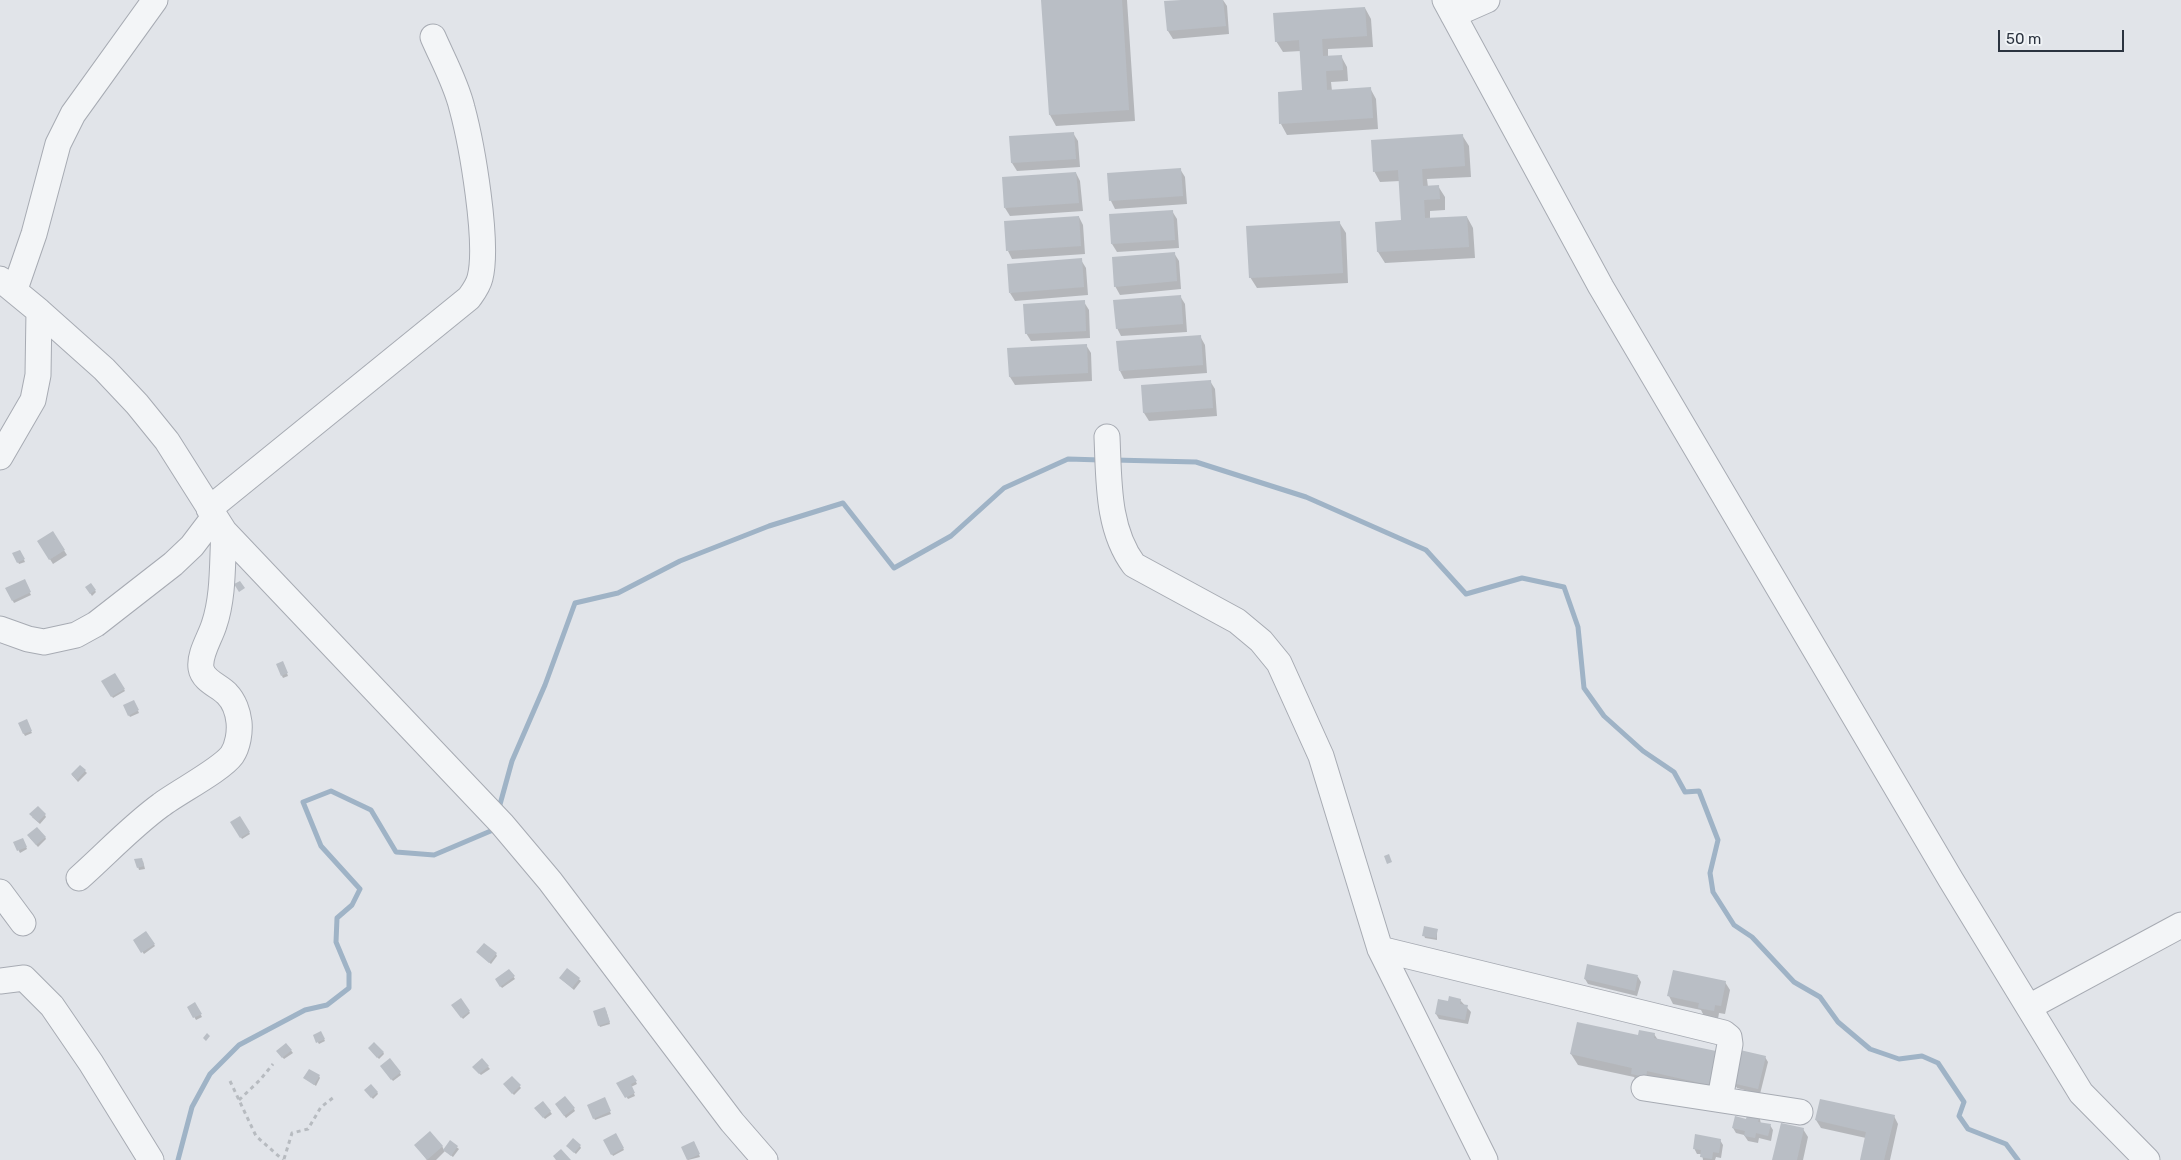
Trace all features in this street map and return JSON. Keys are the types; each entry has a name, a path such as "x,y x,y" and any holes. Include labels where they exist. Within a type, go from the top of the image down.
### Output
{"street":[{"path":"155,0 73,114 58,144 34,234 7,284 40,310 104,369 137,404 167,441 216,519 495,815 550,881 732,1122 765,1160"},
{"path":"1487,0 1449,7 1601,287 1951,880 2081,1093 2147,1160"},
{"path":"0,630 44,642 76,635 96,624 174,564 216,519 469,298 477,287 483,259 479,207 462,107 450,74 433,37"},
{"path":"0,457 33,400 38,376 40,310"},
{"path":"1107,444 1108,479 1117,533 1123,550 1134,565 1237,621 1261,641 1279,663 1321,756 1380,949 1485,1160"},
{"path":"79,878 160,806 221,764 231,755 236,746 239,722 234,704 227,694 203,674 201,668 204,651 218,608 216,519"},
{"path":"0,892 23,923"},
{"path":"2029,1007 2181,925"},
{"path":"1380,949 1724,1033 1729,1037 1730,1044 1720,1099"},
{"path":"0,980 24,978 52,1006 91,1063 151,1160"},
{"path":"1644,1088 1800,1112"}],"path":[{"path":"239,1100 260,1080 273,1064"},
{"path":"230,1082 256,1136 284,1160 292,1132 308,1129 321,1107 334,1097"}],"building":[{"path":"1041,0 1122,0 1129,110 1049,115"},
{"path":"1223,0 1226,26 1167,31 1164,1"},
{"path":"1365,7 1367,36 1322,39 1323,56 1342,55 1343,70 1326,71 1327,90 1371,87 1373,118 1279,124 1278,92 1302,90 1299,40 1275,42 1273,13"},
{"path":"1074,132 1076,159 1011,163 1009,136"},
{"path":"1463,134 1465,166 1422,169 1423,186 1439,185 1440,199 1424,200 1425,218 1467,216 1469,247 1377,252 1375,222 1401,220 1398,170 1373,172 1371,140"},
{"path":"1181,168 1183,196 1109,201 1107,173"},
{"path":"1076,172 1079,203 1004,208 1002,177"},
{"path":"1173,210 1175,240 1111,244 1109,214"},
{"path":"1079,216 1081,246 1006,251 1004,221"},
{"path":"1340,221 1343,273 1249,278 1246,226"},
{"path":"1175,252 1177,281 1114,287 1112,257"},
{"path":"1082,258 1084,287 1009,293 1007,264"},
{"path":"1181,295 1183,324 1116,329 1113,300"},
{"path":"1085,300 1086,331 1025,334 1023,304"},
{"path":"1201,335 1203,365 1119,371 1116,341"},
{"path":"1087,344 1088,373 1009,377 1007,348"},
{"path":"1211,380 1213,408 1143,413 1141,385"},
{"path":"53,531 65,550 49,560 37,541"},
{"path":"20,550 25,559 17,563 12,553"},
{"path":"25,579 31,592 12,601 5,588"},
{"path":"240,581 245,588 239,592 234,584"},
{"path":"91,583 96,590 90,594 85,587"},
{"path":"283,661 288,673 281,676 276,664"},
{"path":"115,673 125,689 111,697 101,681"},
{"path":"134,700 139,710 128,716 123,705"},
{"path":"27,719 32,731 23,734 18,723"},
{"path":"80,765 86,770 77,780 71,774"},
{"path":"38,806 46,814 38,822 29,814"},
{"path":"240,816 250,832 240,838 230,822"},
{"path":"37,827 46,837 36,845 27,835"},
{"path":"23,838 27,847 17,851 13,842"},
{"path":"1389,854 1392,862 1387,864 1384,856"},
{"path":"142,858 144,866 137,868 134,859"},
{"path":"1424,926 1438,929 1436,938 1422,936"},
{"path":"146,931 155,944 141,953 133,940"},
{"path":"484,943 497,953 489,963 476,952"},
{"path":"1587,964 1638,975 1635,991 1584,979"},
{"path":"567,968 580,978 572,988 559,978"},
{"path":"509,969 515,976 500,987 495,979"},
{"path":"1673,970 1726,981 1721,1006 1715,1005 1714,1011 1698,1008 1699,1003 1667,996"},
{"path":"1449,996 1461,999 1460,1004 1468,1005 1465,1020 1435,1014 1438,999 1448,1001"},
{"path":"461,998 470,1011 461,1018 451,1005"},
{"path":"195,1002 202,1014 193,1018 187,1007"},
{"path":"605,1007 610,1022 598,1026 593,1011"},
{"path":"1577,1022 1638,1035 1639,1030 1655,1033 1654,1038 1716,1051 1709,1085 1647,1071 1646,1077 1631,1074 1632,1068 1570,1054"},
{"path":"321,1031 325,1039 316,1043 313,1035"},
{"path":"207,1033 210,1036 206,1041 203,1038"},
{"path":"374,1042 384,1052 377,1058 368,1048"},
{"path":"286,1043 292,1050 282,1058 276,1051"},
{"path":"1740,1050 1766,1056 1758,1089 1732,1083"},
{"path":"390,1058 401,1072 391,1080 380,1066"},
{"path":"482,1058 489,1066 479,1074 472,1067"},
{"path":"309,1069 320,1075 314,1085 303,1078"},
{"path":"633,1075 637,1081 631,1084 635,1093 625,1098 616,1083"},
{"path":"512,1076 521,1085 512,1094 503,1084"},
{"path":"371,1084 378,1092 371,1098 364,1090"},
{"path":"565,1096 575,1108 564,1116 555,1104"},
{"path":"605,1097 611,1111 593,1119 587,1105"},
{"path":"1820,1099 1895,1115 1884,1160 1860,1160 1866,1132 1815,1120"},
{"path":"543,1101 551,1111 543,1118 534,1108"},
{"path":"1748,1112 1760,1114 1758,1122 1771,1124 1768,1136 1756,1133 1755,1138 1744,1136 1745,1131 1732,1128 1735,1116 1746,1119"},
{"path":"1781,1123 1804,1128 1797,1160 1772,1160"},
{"path":"430,1131 443,1146 427,1160 414,1145"},
{"path":"616,1133 624,1148 611,1155 603,1140"},
{"path":"1695,1134 1721,1139 1719,1153 1713,1152 1712,1159 1700,1157 1701,1150 1693,1149"},
{"path":"573,1138 581,1145 574,1153 566,1146"},
{"path":"450,1140 458,1146 451,1156 443,1150"},
{"path":"694,1141 700,1154 687,1160 681,1147"},
{"path":"561,1149 571,1160 556,1160 553,1156"}],"waterway":[{"path":"499,808 512,761 545,685 575,603 618,593 680,561 769,526 843,503 894,568 951,536 1004,488 1068,459 1101,460"},
{"path":"1114,460 1196,462 1306,497 1426,550 1466,594 1522,578 1564,587 1578,627 1584,688 1604,716 1643,751 1674,772 1685,792 1699,791 1718,840 1710,873 1713,892 1734,925 1752,937 1794,982 1820,997 1838,1022 1870,1049 1899,1059 1922,1056 1938,1063 1964,1102 1959,1116 1968,1129 2006,1144 2018,1160"},
{"path":"178,1160 192,1107 210,1074 239,1045 305,1010 327,1005 349,988 349,973 336,942 337,918 352,905 360,889 321,846 303,802 331,791 371,810 396,852 434,855 493,830 494,826"}]}
